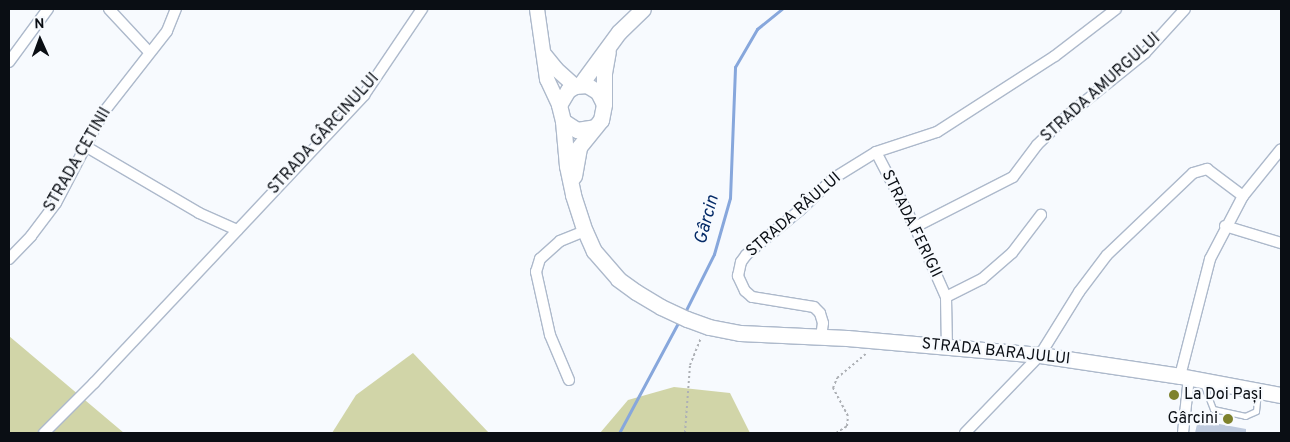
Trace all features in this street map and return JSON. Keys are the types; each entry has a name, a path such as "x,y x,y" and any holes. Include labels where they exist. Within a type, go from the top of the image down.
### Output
{"main road":[{"path":"536,9 547,80 559,105 563,121 577,130 595,127"},
{"path":"559,105 568,90 578,85 610,44 643,9"},
{"path":"573,195 576,156 584,139 601,120 604,104 604,73 610,44"},
{"path":"542,51 556,69 578,85 587,85 598,92 604,104"},
{"name":"STRADA BARAJULUI","path":"563,121 566,166 573,195 585,231 604,264 636,292 661,307 709,327 757,335 872,340 1040,355 1190,378 1281,395"}],"street":[{"path":"9,62 48,9"},
{"path":"109,9 149,52"},
{"name":"STRADA CETINII","path":"9,259 31,236 56,203 103,113 166,31 176,9"},
{"name":"STRADA GÂRCINULUI","path":"44,433 94,383 364,96 422,9"},
{"name":"STRADA RÂULUI","path":"821,337 823,323 820,314 814,307 752,296 745,291 738,276 741,262 746,255 800,210 834,178 876,152 937,132 1055,56 1116,9"},
{"name":"STRADA AMURGULUI","path":"915,227 1013,178 1037,146 1068,115 1145,53 1185,9"},
{"path":"85,146 199,213 236,230"},
{"path":"1183,433 1190,378 1210,259 1225,226 1243,196 1281,149"},
{"name":"STRADA FERIGII","path":"876,152 915,227 946,297 947,347"},
{"path":"965,433 1040,355 1079,292 1107,255 1193,173 1207,170 1243,196"},
{"name":"STRADA FERIGII","path":"946,297 982,279 1012,253 1041,215"},
{"path":"1225,226 1281,243"},
{"path":"569,380 550,335 536,272 540,259 560,241 585,231"}],"lane":[{"path":"1190,378 1213,409 1245,416 1256,411 1259,390"}],"path":[{"path":"685,433 690,365 698,342 709,327"},
{"path":"836,433 847,426 848,416 833,388 837,378 869,352 872,340"},
{"path":"779,433 796,433"}],"green space":[{"path":"9,336 124,433 9,433"},
{"path":"413,353 489,433 332,433 356,395"},
{"path":"674,387 730,393 750,433 600,433 628,400"}],"building":[{"path":"1198,420 1246,429 1246,433 1195,433"}],"waterway":[{"name":"Gârcin","path":"684,314 714,254 730,198 735,67 757,29 782,9"},
{"name":"Gârcin","path":"619,433 679,321"}],"place":[{"name":"La Doi Pași","path":"1174,395"},
{"name":"Gârcini","path":"1228,419"}]}
